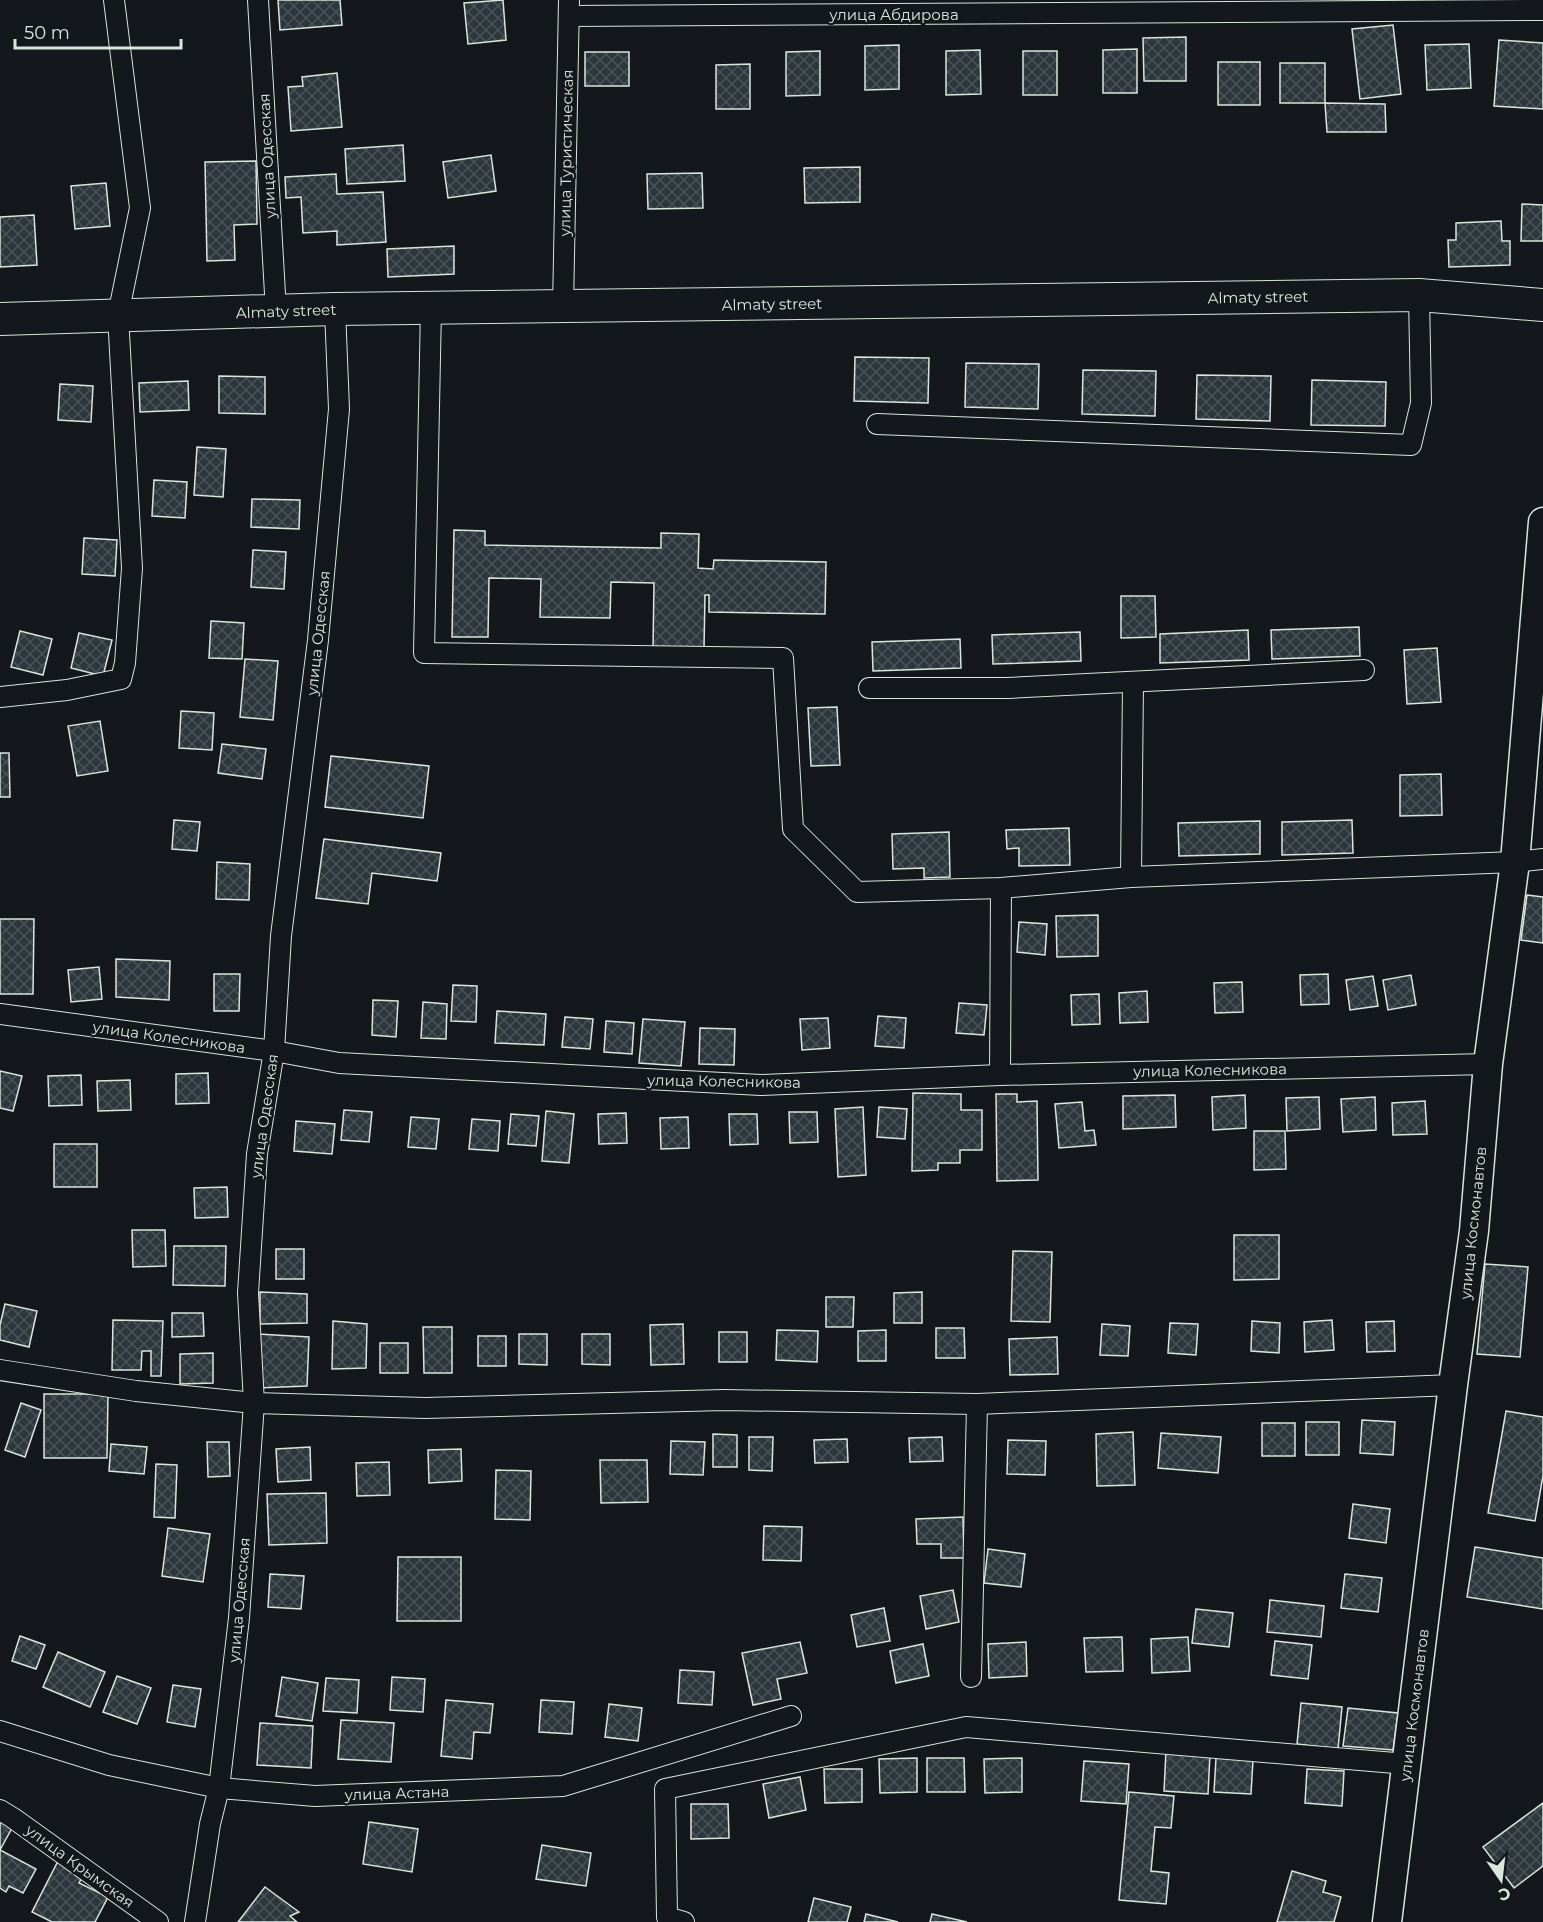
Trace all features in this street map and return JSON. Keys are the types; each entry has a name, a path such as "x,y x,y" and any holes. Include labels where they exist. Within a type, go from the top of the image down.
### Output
{"main road":[{"name":"Almaty street","path":"0,319 335,309 1419,295 1543,305"},
{"name":"улица Космонавтов","path":"1387,1922 1474,1231 1488,1064 1515,862 1543,522"}],"street":[{"path":"0,697 67,690 121,678 125,663 132,568 118,315 140,208 114,0"},
{"name":"улица Одесская","path":"258,0 276,311"},
{"name":"улица Абдирова","path":"569,8 1543,10"},
{"name":"улица Туристическая","path":"563,307 569,8"},
{"path":"877,424 1411,445 1421,403 1419,295"},
{"path":"431,308 424,653 783,658 793,829 857,892 1001,888 1131,877 1543,859"},
{"name":"улица Одесская","path":"195,1922 210,1824 219,1788 239,1618 254,1403 248,1293 256,1155 274,1051 281,936 318,640 339,408 335,309"},
{"path":"869,688 1008,688 1364,670"},
{"path":"1131,877 1133,682"},
{"path":"1000,1075 1001,888"},
{"name":"улица Колесникова","path":"0,1014 274,1051 339,1064 761,1085 1000,1075 1488,1064"},
{"path":"0,1370 136,1391 254,1403 425,1408 724,1400 977,1404 1453,1385"},
{"path":"971,1677 977,1404"},
{"name":"улица Астана","path":"0,1731 109,1765 219,1788 315,1796 563,1786 791,1716"},
{"path":"676,1920 665,1789 966,1727 1407,1764"},
{"name":"улица Крымская","path":"0,1810 158,1922"}],"building":[{"path":"278,0 340,0 342,25 280,30"},
{"path":"503,0 506,40 468,44 464,3"},
{"path":"1393,25 1401,94 1360,99 1352,29"},
{"path":"1186,37 1186,81 1144,81 1143,38"},
{"path":"1499,40 1543,43 1543,109 1494,106"},
{"path":"1469,44 1471,88 1427,90 1425,45"},
{"path":"899,45 899,89 865,90 865,46"},
{"path":"1137,49 1137,93 1103,93 1103,50"},
{"path":"980,50 981,94 946,95 946,51"},
{"path":"820,51 820,95 786,96 786,52"},
{"path":"1023,51 1057,51 1057,95 1023,95"},
{"path":"585,52 629,52 629,86 585,86"},
{"path":"1218,62 1260,62 1260,105 1218,105"},
{"path":"1280,63 1325,63 1325,103 1280,103"},
{"path":"750,64 750,109 716,109 716,65"},
{"path":"337,73 342,127 291,131 288,87 303,86 302,77"},
{"path":"1325,103 1385,104 1386,132 1327,132"},
{"path":"403,145 405,181 347,184 345,149"},
{"path":"491,155 496,191 448,198 443,162"},
{"path":"256,161 257,224 234,225 235,260 207,261 205,162"},
{"path":"860,167 860,202 805,203 804,168"},
{"path":"702,173 703,208 648,209 647,174"},
{"path":"336,174 337,194 383,192 386,242 337,245 337,231 303,233 301,197 286,198 285,177"},
{"path":"106,183 110,226 75,229 71,186"},
{"path":"1522,204 1543,205 1543,241 1521,241"},
{"path":"34,215 37,265 0,267 0,217"},
{"path":"1501,221 1502,241 1510,241 1510,265 1449,267 1448,240 1456,240 1456,223"},
{"path":"454,246 454,274 388,277 387,249"},
{"path":"855,357 929,358 928,403 854,401"},
{"path":"966,363 1039,364 1038,409 965,407"},
{"path":"1083,370 1156,371 1155,416 1082,414"},
{"path":"1197,375 1271,376 1270,421 1196,419"},
{"path":"219,376 265,377 265,414 219,413"},
{"path":"1312,380 1386,382 1385,426 1311,425"},
{"path":"188,381 189,410 140,412 139,383"},
{"path":"60,384 93,386 91,422 58,420"},
{"path":"197,447 226,449 223,497 194,495"},
{"path":"154,480 187,482 185,518 152,516"},
{"path":"252,499 300,500 299,529 251,527"},
{"path":"454,530 485,531 485,545 661,548 661,533 699,534 698,568 713,569 714,560 826,562 825,614 709,612 709,595 705,595 704,648 653,648 654,583 611,582 610,618 540,617 541,579 489,578 488,637 452,637"},
{"path":"84,538 117,540 115,576 82,574"},
{"path":"253,550 286,552 284,589 251,587"},
{"path":"1121,596 1155,596 1156,637 1121,638"},
{"path":"211,621 244,623 242,659 209,658"},
{"path":"1359,627 1360,656 1272,659 1271,630"},
{"path":"1248,630 1249,660 1160,663 1160,634"},
{"path":"20,631 52,639 43,675 11,667"},
{"path":"1080,632 1081,661 993,664 992,635"},
{"path":"79,633 112,640 103,676 71,668"},
{"path":"960,639 961,668 873,671 872,642"},
{"path":"1437,648 1441,702 1407,704 1404,650"},
{"path":"245,659 278,661 273,720 240,717"},
{"path":"837,707 840,765 811,766 808,708"},
{"path":"181,711 214,713 212,750 179,748"},
{"path":"100,721 108,771 77,776 68,726"},
{"path":"222,744 266,749 262,779 218,773"},
{"path":"0,753 9,753 10,797 0,797"},
{"path":"331,756 429,766 423,818 325,807"},
{"path":"1441,774 1442,815 1400,816 1400,775"},
{"path":"174,820 200,822 197,851 172,849"},
{"path":"1352,820 1353,853 1282,855 1282,822"},
{"path":"1260,821 1260,854 1179,856 1178,823"},
{"path":"1069,828 1070,865 1019,866 1019,848 1007,849 1006,830"},
{"path":"949,832 950,877 924,878 924,868 893,869 892,834"},
{"path":"324,839 441,853 437,881 372,873 368,904 316,898"},
{"path":"217,862 250,864 249,900 216,899"},
{"path":"1527,895 1543,897 1543,943 1521,940"},
{"path":"1098,915 1098,956 1057,957 1056,916"},
{"path":"0,919 34,919 33,994 0,994"},
{"path":"1019,922 1047,924 1045,955 1017,952"},
{"path":"116,959 170,961 169,1000 116,997"},
{"path":"99,967 102,999 71,1002 68,970"},
{"path":"214,974 240,974 239,1011 214,1011"},
{"path":"1328,974 1329,1004 1301,1005 1300,975"},
{"path":"1411,975 1416,1005 1388,1010 1383,980"},
{"path":"1373,976 1378,1006 1350,1010 1346,980"},
{"path":"1242,982 1243,1012 1215,1013 1214,983"},
{"path":"453,985 477,986 476,1022 451,1021"},
{"path":"1147,991 1148,1022 1120,1023 1119,993"},
{"path":"1099,994 1100,1024 1072,1025 1071,995"},
{"path":"373,1000 398,1001 396,1037 372,1035"},
{"path":"423,1002 447,1004 446,1039 421,1038"},
{"path":"959,1003 987,1005 984,1035 956,1033"},
{"path":"497,1011 546,1014 544,1045 495,1043"},
{"path":"878,1016 906,1018 904,1048 875,1046"},
{"path":"565,1017 593,1019 590,1049 562,1047"},
{"path":"828,1018 830,1048 802,1050 800,1019"},
{"path":"643,1019 685,1022 681,1066 639,1063"},
{"path":"606,1021 634,1023 632,1054 604,1052"},
{"path":"700,1028 735,1029 734,1065 699,1064"},
{"path":"0,1071 22,1076 13,1111 0,1108"},
{"path":"208,1073 209,1103 176,1104 176,1074"},
{"path":"81,1075 82,1105 49,1106 48,1076"},
{"path":"130,1080 131,1110 98,1111 97,1081"},
{"path":"913,1093 961,1094 961,1110 982,1110 982,1150 960,1150 960,1163 938,1163 938,1170 912,1171"},
{"path":"996,1094 1017,1094 1017,1102 1037,1101 1038,1180 997,1181"},
{"path":"1175,1095 1176,1127 1123,1129 1123,1096"},
{"path":"1245,1095 1246,1128 1213,1130 1212,1097"},
{"path":"1319,1097 1320,1129 1287,1131 1286,1098"},
{"path":"1375,1097 1376,1130 1343,1132 1341,1099"},
{"path":"1425,1101 1427,1134 1393,1135 1392,1103"},
{"path":"1082,1102 1085,1131 1094,1130 1096,1145 1059,1148 1055,1104"},
{"path":"863,1107 866,1175 838,1177 835,1109"},
{"path":"879,1107 907,1109 905,1139 877,1137"},
{"path":"344,1110 372,1112 369,1142 341,1140"},
{"path":"546,1111 574,1114 569,1163 542,1161"},
{"path":"789,1112 817,1112 818,1142 790,1143"},
{"path":"626,1113 627,1143 599,1144 598,1114"},
{"path":"511,1114 539,1116 536,1146 508,1144"},
{"path":"729,1114 757,1114 758,1144 730,1145"},
{"path":"411,1117 439,1119 436,1149 408,1147"},
{"path":"688,1117 689,1148 661,1149 660,1118"},
{"path":"472,1119 500,1121 498,1151 469,1149"},
{"path":"296,1121 335,1124 332,1154 294,1151"},
{"path":"1254,1131 1285,1131 1286,1169 1254,1170"},
{"path":"54,1144 97,1144 97,1187 54,1187"},
{"path":"227,1187 228,1217 195,1218 194,1188"},
{"path":"132,1230 165,1230 166,1266 133,1267"},
{"path":"1234,1235 1279,1235 1279,1279 1234,1280"},
{"path":"174,1246 226,1246 225,1286 173,1285"},
{"path":"276,1249 304,1249 304,1279 276,1279"},
{"path":"1013,1251 1052,1252 1050,1322 1011,1321"},
{"path":"1485,1264 1528,1267 1520,1357 1477,1354"},
{"path":"260,1292 307,1294 307,1323 260,1324"},
{"path":"922,1292 922,1323 894,1323 894,1293"},
{"path":"826,1297 854,1297 853,1327 826,1327"},
{"path":"5,1304 37,1311 29,1347 0,1340 0,1325"},
{"path":"172,1313 203,1313 204,1336 172,1337"},
{"path":"113,1320 163,1321 161,1376 151,1376 151,1351 142,1351 141,1370 112,1370"},
{"path":"1332,1320 1334,1350 1305,1352 1304,1322"},
{"path":"333,1321 367,1324 366,1368 332,1369"},
{"path":"1252,1321 1280,1323 1279,1353 1251,1351"},
{"path":"1394,1321 1395,1351 1367,1352 1366,1322"},
{"path":"1170,1323 1198,1324 1196,1355 1168,1353"},
{"path":"683,1324 684,1364 651,1365 650,1325"},
{"path":"1102,1324 1130,1326 1128,1356 1100,1355"},
{"path":"423,1327 452,1327 452,1373 424,1373"},
{"path":"936,1328 964,1328 965,1358 936,1358"},
{"path":"777,1330 818,1331 817,1362 776,1360"},
{"path":"886,1330 886,1361 858,1361 858,1331"},
{"path":"719,1332 747,1332 747,1362 719,1362"},
{"path":"258,1334 309,1337 307,1386 257,1388"},
{"path":"519,1334 547,1334 547,1365 519,1364"},
{"path":"582,1334 610,1334 610,1365 582,1364"},
{"path":"478,1336 506,1336 506,1366 478,1366"},
{"path":"1057,1337 1058,1374 1010,1375 1009,1339"},
{"path":"380,1343 408,1343 408,1373 380,1373"},
{"path":"213,1353 213,1383 180,1384 180,1354"},
{"path":"44,1394 108,1394 107,1458 44,1458"},
{"path":"21,1403 41,1410 25,1457 5,1450"},
{"path":"1506,1411 1543,1417 1543,1476 1535,1521 1488,1513"},
{"path":"1362,1420 1395,1422 1393,1455 1360,1453"},
{"path":"1306,1422 1339,1422 1339,1455 1306,1455"},
{"path":"1262,1423 1295,1423 1295,1456 1262,1456"},
{"path":"1133,1432 1135,1485 1097,1486 1096,1434"},
{"path":"1161,1433 1221,1437 1218,1473 1158,1468"},
{"path":"713,1434 737,1435 737,1467 713,1467"},
{"path":"749,1437 773,1437 772,1471 749,1470"},
{"path":"942,1437 943,1461 910,1462 909,1438"},
{"path":"847,1439 848,1462 815,1463 814,1440"},
{"path":"1008,1440 1046,1441 1045,1475 1007,1474"},
{"path":"671,1441 705,1442 703,1475 670,1474"},
{"path":"207,1442 229,1442 230,1476 208,1477"},
{"path":"111,1444 147,1447 144,1474 109,1471"},
{"path":"310,1447 311,1480 278,1482 276,1449"},
{"path":"461,1449 462,1481 429,1483 428,1450"},
{"path":"600,1460 647,1460 648,1502 601,1503"},
{"path":"389,1462 390,1495 357,1496 356,1463"},
{"path":"156,1464 177,1465 175,1518 154,1517"},
{"path":"496,1470 531,1471 530,1520 495,1519"},
{"path":"326,1493 327,1543 269,1545 267,1494"},
{"path":"1353,1504 1390,1509 1386,1543 1349,1538"},
{"path":"963,1517 964,1558 941,1558 941,1544 917,1544 916,1519"},
{"path":"764,1526 802,1527 801,1561 763,1560"},
{"path":"168,1528 210,1534 203,1582 162,1576"},
{"path":"1475,1547 1543,1558 1543,1609 1467,1597"},
{"path":"988,1549 1025,1554 1021,1587 984,1583"},
{"path":"398,1557 461,1557 461,1621 397,1621"},
{"path":"270,1574 304,1576 301,1609 268,1607"},
{"path":"1345,1574 1382,1578 1378,1612 1341,1608"},
{"path":"953,1590 959,1622 926,1629 920,1596"},
{"path":"1270,1600 1324,1606 1321,1637 1267,1632"},
{"path":"884,1608 890,1641 857,1647 851,1615"},
{"path":"1196,1609 1233,1613 1229,1647 1192,1643"},
{"path":"20,1636 45,1645 36,1669 12,1661"},
{"path":"1122,1637 1123,1671 1086,1672 1084,1638"},
{"path":"1188,1637 1190,1671 1152,1673 1151,1639"},
{"path":"1275,1641 1312,1645 1308,1679 1271,1675"},
{"path":"800,1642 807,1673 777,1679 781,1699 753,1705 742,1653"},
{"path":"1026,1642 1027,1676 989,1678 988,1644"},
{"path":"923,1644 929,1676 896,1683 890,1651"},
{"path":"58,1652 105,1672 90,1707 43,1687"},
{"path":"680,1670 714,1672 712,1705 678,1703"},
{"path":"117,1676 151,1688 137,1724 103,1712"},
{"path":"282,1677 318,1683 312,1721 276,1716"},
{"path":"392,1677 425,1679 423,1712 390,1710"},
{"path":"326,1678 359,1680 357,1713 323,1711"},
{"path":"173,1685 201,1689 195,1727 167,1722"},
{"path":"446,1700 493,1704 490,1733 474,1732 472,1759 441,1756"},
{"path":"541,1700 574,1702 572,1734 539,1732"},
{"path":"1301,1703 1342,1707 1338,1749 1297,1744"},
{"path":"609,1704 642,1708 638,1741 605,1737"},
{"path":"1348,1708 1398,1713 1393,1750 1343,1746"},
{"path":"341,1720 394,1723 391,1762 338,1759"},
{"path":"260,1723 313,1726 311,1768 257,1765"},
{"path":"1166,1751 1210,1754 1208,1794 1164,1791"},
{"path":"917,1758 917,1792 880,1793 879,1759"},
{"path":"927,1758 964,1758 965,1792 927,1792"},
{"path":"1022,1758 1022,1792 985,1793 984,1759"},
{"path":"1216,1758 1253,1760 1251,1794 1214,1792"},
{"path":"1084,1761 1129,1764 1126,1804 1081,1801"},
{"path":"824,1769 862,1769 862,1802 825,1803"},
{"path":"1307,1769 1344,1771 1342,1806 1305,1803"},
{"path":"800,1777 806,1810 769,1818 763,1784"},
{"path":"1129,1792 1174,1796 1171,1828 1155,1827 1151,1871 1169,1873 1166,1904 1119,1900"},
{"path":"1543,1803 1543,1866 1514,1888 1483,1847"},
{"path":"691,1804 728,1804 729,1838 691,1839"},
{"path":"0,1821 12,1828 0,1850"},
{"path":"369,1822 418,1829 412,1872 363,1864"},
{"path":"542,1845 591,1853 586,1886 536,1879"},
{"path":"0,1850 36,1869 23,1893 9,1886 6,1892 0,1888"},
{"path":"58,1861 84,1874 79,1883 108,1897 95,1922 52,1922 32,1912"},
{"path":"1292,1871 1326,1881 1323,1892 1341,1897 1334,1922 1277,1922"},
{"path":"265,1887 299,1912 290,1916 297,1922 238,1922"},
{"path":"814,1898 851,1907 847,1922 808,1922"},
{"path":"866,1914 898,1922 864,1922"},
{"path":"932,1914 967,1922 930,1922"}]}
